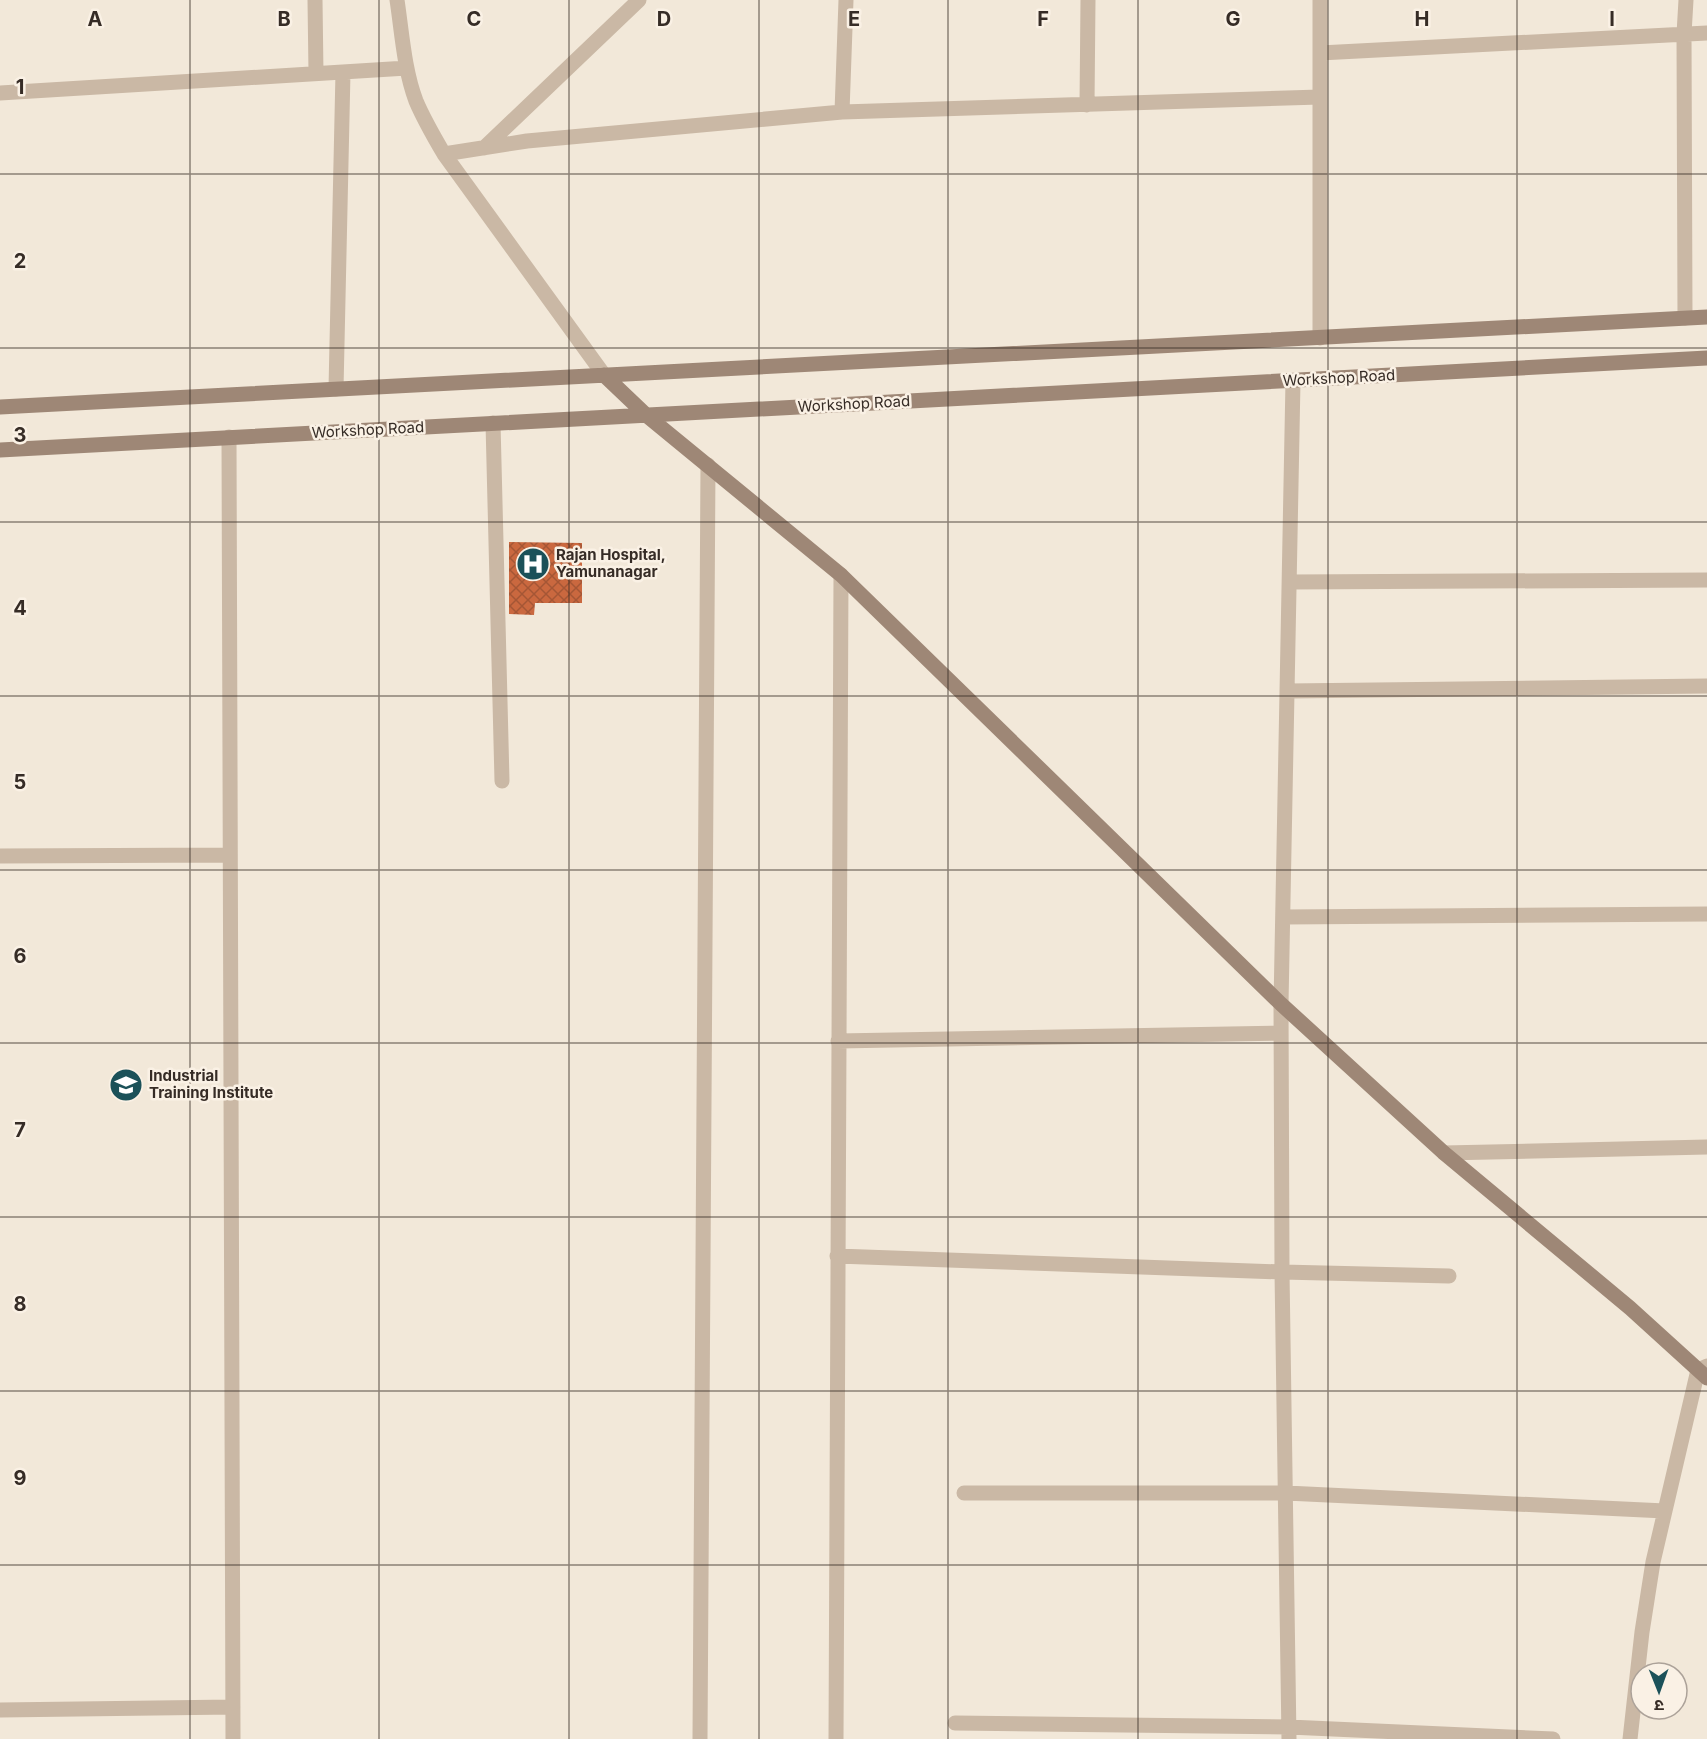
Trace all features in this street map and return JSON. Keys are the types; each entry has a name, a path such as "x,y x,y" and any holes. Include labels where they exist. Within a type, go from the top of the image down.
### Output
{"main road":[{"path":"0,407 1707,317"},
{"name":"Workshop Road","path":"0,450 1707,358"},
{"path":"604,375 646,415 840,575 1281,1004 1444,1153 1704,1371"}],"street":[{"path":"315,0 316,73"},
{"path":"397,0 407,68 416,99 430,130 444,154 604,375"},
{"path":"484,148 639,0"},
{"path":"842,112 846,0"},
{"path":"1087,105 1088,0"},
{"path":"1320,0 1320,338"},
{"path":"1685,318 1684,34 1686,0"},
{"path":"1320,53 1707,33"},
{"path":"0,93 407,68"},
{"path":"336,389 343,72"},
{"path":"444,154 527,141 842,112 1320,97"},
{"path":"1289,1733 1282,1272 1281,1004 1293,381"},
{"path":"494,423 502,781"},
{"path":"229,437 233,1739"},
{"path":"700,1739 708,465"},
{"path":"836,1739 840,575"},
{"path":"1290,582 1707,580"},
{"path":"1288,691 1707,686"},
{"path":"0,856 230,855"},
{"path":"1284,917 1707,914"},
{"path":"838,1041 1281,1033"},
{"path":"1444,1153 1707,1147"},
{"path":"837,1256 1449,1276"},
{"path":"1630,1739 1642,1632 1653,1562 1704,1371"},
{"path":"964,1493 1286,1493 1665,1511"},
{"path":"0,1710 233,1707"},
{"path":"955,1723 1553,1739"}],"building":[{"path":"509,542 582,543 582,603 535,603 534,615 509,614"}],"place":[{"name":"Rajan Hospital, Yamunanagar","path":"533,564"},
{"name":"Industrial Training Institute","path":"126,1085"}]}
